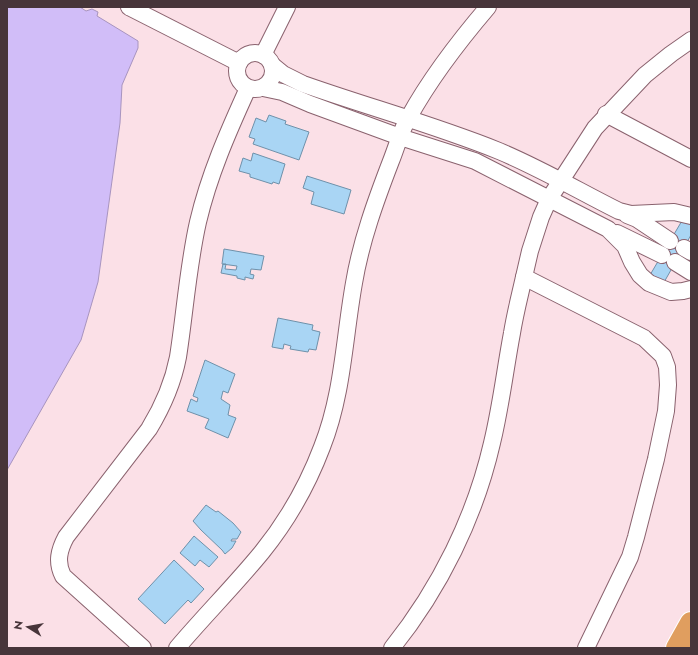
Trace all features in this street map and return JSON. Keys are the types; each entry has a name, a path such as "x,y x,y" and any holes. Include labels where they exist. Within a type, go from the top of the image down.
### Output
{"highway":[{"path":"677,648 691,624"}],"street":[{"path":"129,7 239,63"},
{"path":"143,648 63,576 59,569 59,553 66,537 149,429 160,411 175,372 194,245 203,204 212,173 225,139 256,88 267,84 273,75 268,60 287,7"},
{"path":"178,648 263,551 305,485 322,448 334,412 340,384 354,282 361,246 386,173 408,119 421,96 470,28 488,7"},
{"path":"392,648 414,620 438,580 458,542 481,484 492,443 504,386 512,332 530,251 541,217 549,199 595,128 606,114 645,75 691,40"},
{"path":"676,252 627,243 608,229 475,161 400,137 310,104 282,92 256,88 239,80 237,75 239,63 247,55 258,53 283,74 303,84 470,140 528,164 560,182 619,211 638,217 676,252 691,272"},
{"path":"606,114 691,159"},
{"path":"638,217 674,212 691,216"},
{"path":"638,217 627,243 632,262 640,275 649,283 671,292 691,289"},
{"path":"524,277 644,338 663,356 667,367 668,385 666,411 636,537 627,564 586,648"}],"shaded area":[{"path":"7,7 80,7 86,11 92,9 98,12 97,16 138,41 138,48 122,85 120,123 98,282 81,340 7,470"}],"building":[{"path":"269,115 286,121 285,124 309,132 299,160 253,144 255,139 249,137 256,118 266,122"},
{"path":"253,153 285,164 279,184 273,182 272,184 250,177 250,174 239,171 243,158 251,161"},
{"path":"307,176 351,190 344,214 311,204 314,192 303,188"},
{"path":"683,219 691,224 691,235 663,284 650,275"},
{"path":"224,249 264,256 261,270 251,269 250,274 254,275 253,279 245,277 245,280 237,278 237,276 221,273","holes":["226,265 237,266 236,270 225,269"]},
{"path":"278,318 313,325 312,330 320,332 316,350 309,349 308,352 290,349 291,346 284,344 283,349 272,347"},
{"path":"205,360 235,374 228,393 223,391 221,399 230,405 228,415 236,418 228,438 205,428 209,419 187,411 191,399 197,402 198,398 193,396"},
{"path":"206,505 216,512 218,511 233,523 241,532 237,539 232,539 231,541 236,541 232,548 225,554 193,521"},
{"path":"194,536 218,557 209,567 200,560 195,566 180,553"},
{"path":"174,560 204,589 191,603 188,600 165,624 138,599"}]}
